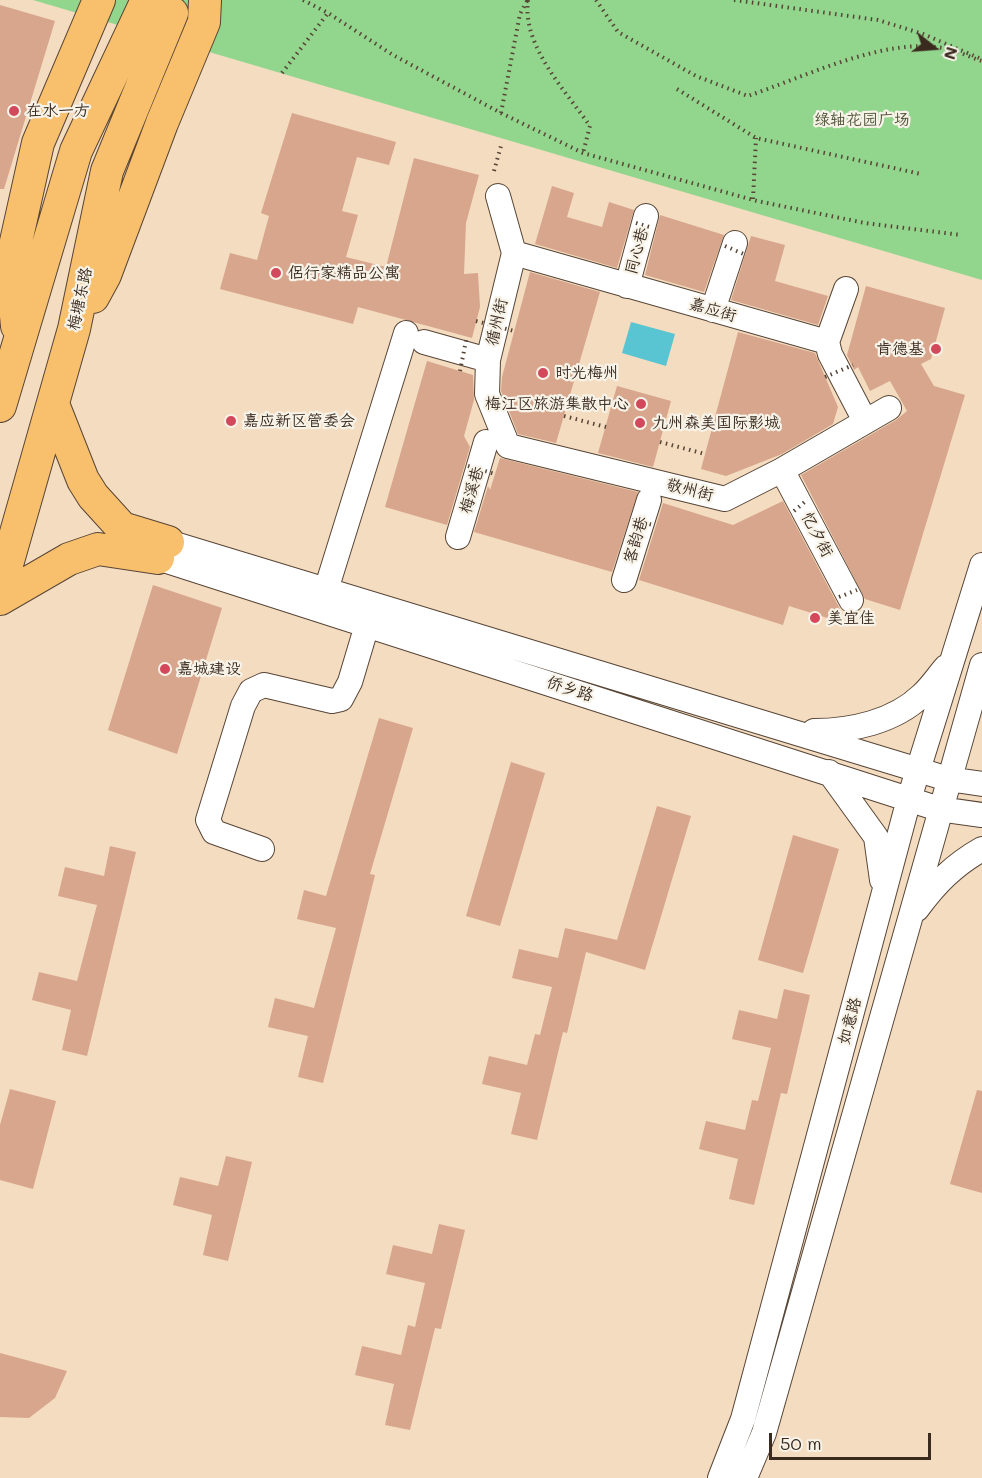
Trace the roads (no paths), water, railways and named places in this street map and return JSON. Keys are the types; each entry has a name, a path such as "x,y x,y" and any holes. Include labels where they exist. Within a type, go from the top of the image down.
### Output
{"main road":[{"path":"19,339 11,264 38,143 99,0"},
{"path":"74,329 105,275 162,123 204,22 205,0"},
{"name":"梅塘东路","path":"2,390 76,151 159,7"},
{"name":"梅塘东路","path":"0,589 74,329 107,171 159,7"},
{"path":"53,404 83,480 93,496 122,528 163,550"},
{"path":"0,599 69,559 98,549 163,550"}],"street":[{"name":"循州街","path":"497,444 487,394 488,360 514,254 498,196"},
{"name":"同心巷","path":"627,286 644,222"},
{"path":"713,310 735,248"},
{"name":"嘉应街","path":"514,254 827,342"},
{"path":"846,289 827,342 830,354 866,421"},
{"path":"326,590 415,338 488,360"},
{"name":"敬州街","path":"497,444 725,499 782,470 889,408"},
{"name":"梅溪巷","path":"458,537 497,444"},
{"name":"忆夕街","path":"782,470 849,595"},
{"name":"客韵巷","path":"624,580 649,500"},
{"name":"侨乡路","path":"163,550 326,590 948,779 982,784"},
{"name":"侨乡路","path":"163,550 367,625 939,809 982,814"},
{"name":"如意路","path":"720,1478 743,1419 909,799 982,565"},
{"path":"262,849 223,837 214,832 208,820 243,706 251,691 264,685 332,701 341,699 350,682 367,625"},
{"path":"798,732 853,729 904,709 922,696 953,658"},
{"name":"如意路","path":"745,1478 764,1433 939,809 982,665"},
{"path":"829,772 876,837 881,860 883,899"},
{"path":"910,918 936,884 959,862 982,849"}],"water":[{"path":"631,322 675,334 666,366 622,353"}],"place":[{"name":"在水一方","path":"14,111"},
{"name":"侣行家精品公寓","path":"276,273"},
{"name":"肯德基","path":"936,349"},
{"name":"时光梅州","path":"543,373"},
{"name":"梅江区旅游集散中心","path":"641,404"},
{"name":"嘉应新区管委会","path":"231,421"},
{"name":"九州森美国际影城","path":"640,423"},
{"name":"美宜佳","path":"815,618"},
{"name":"嘉城建设","path":"165,669"}],"park label":[{"name":"绿轴花园广场","path":"862,120"}]}
